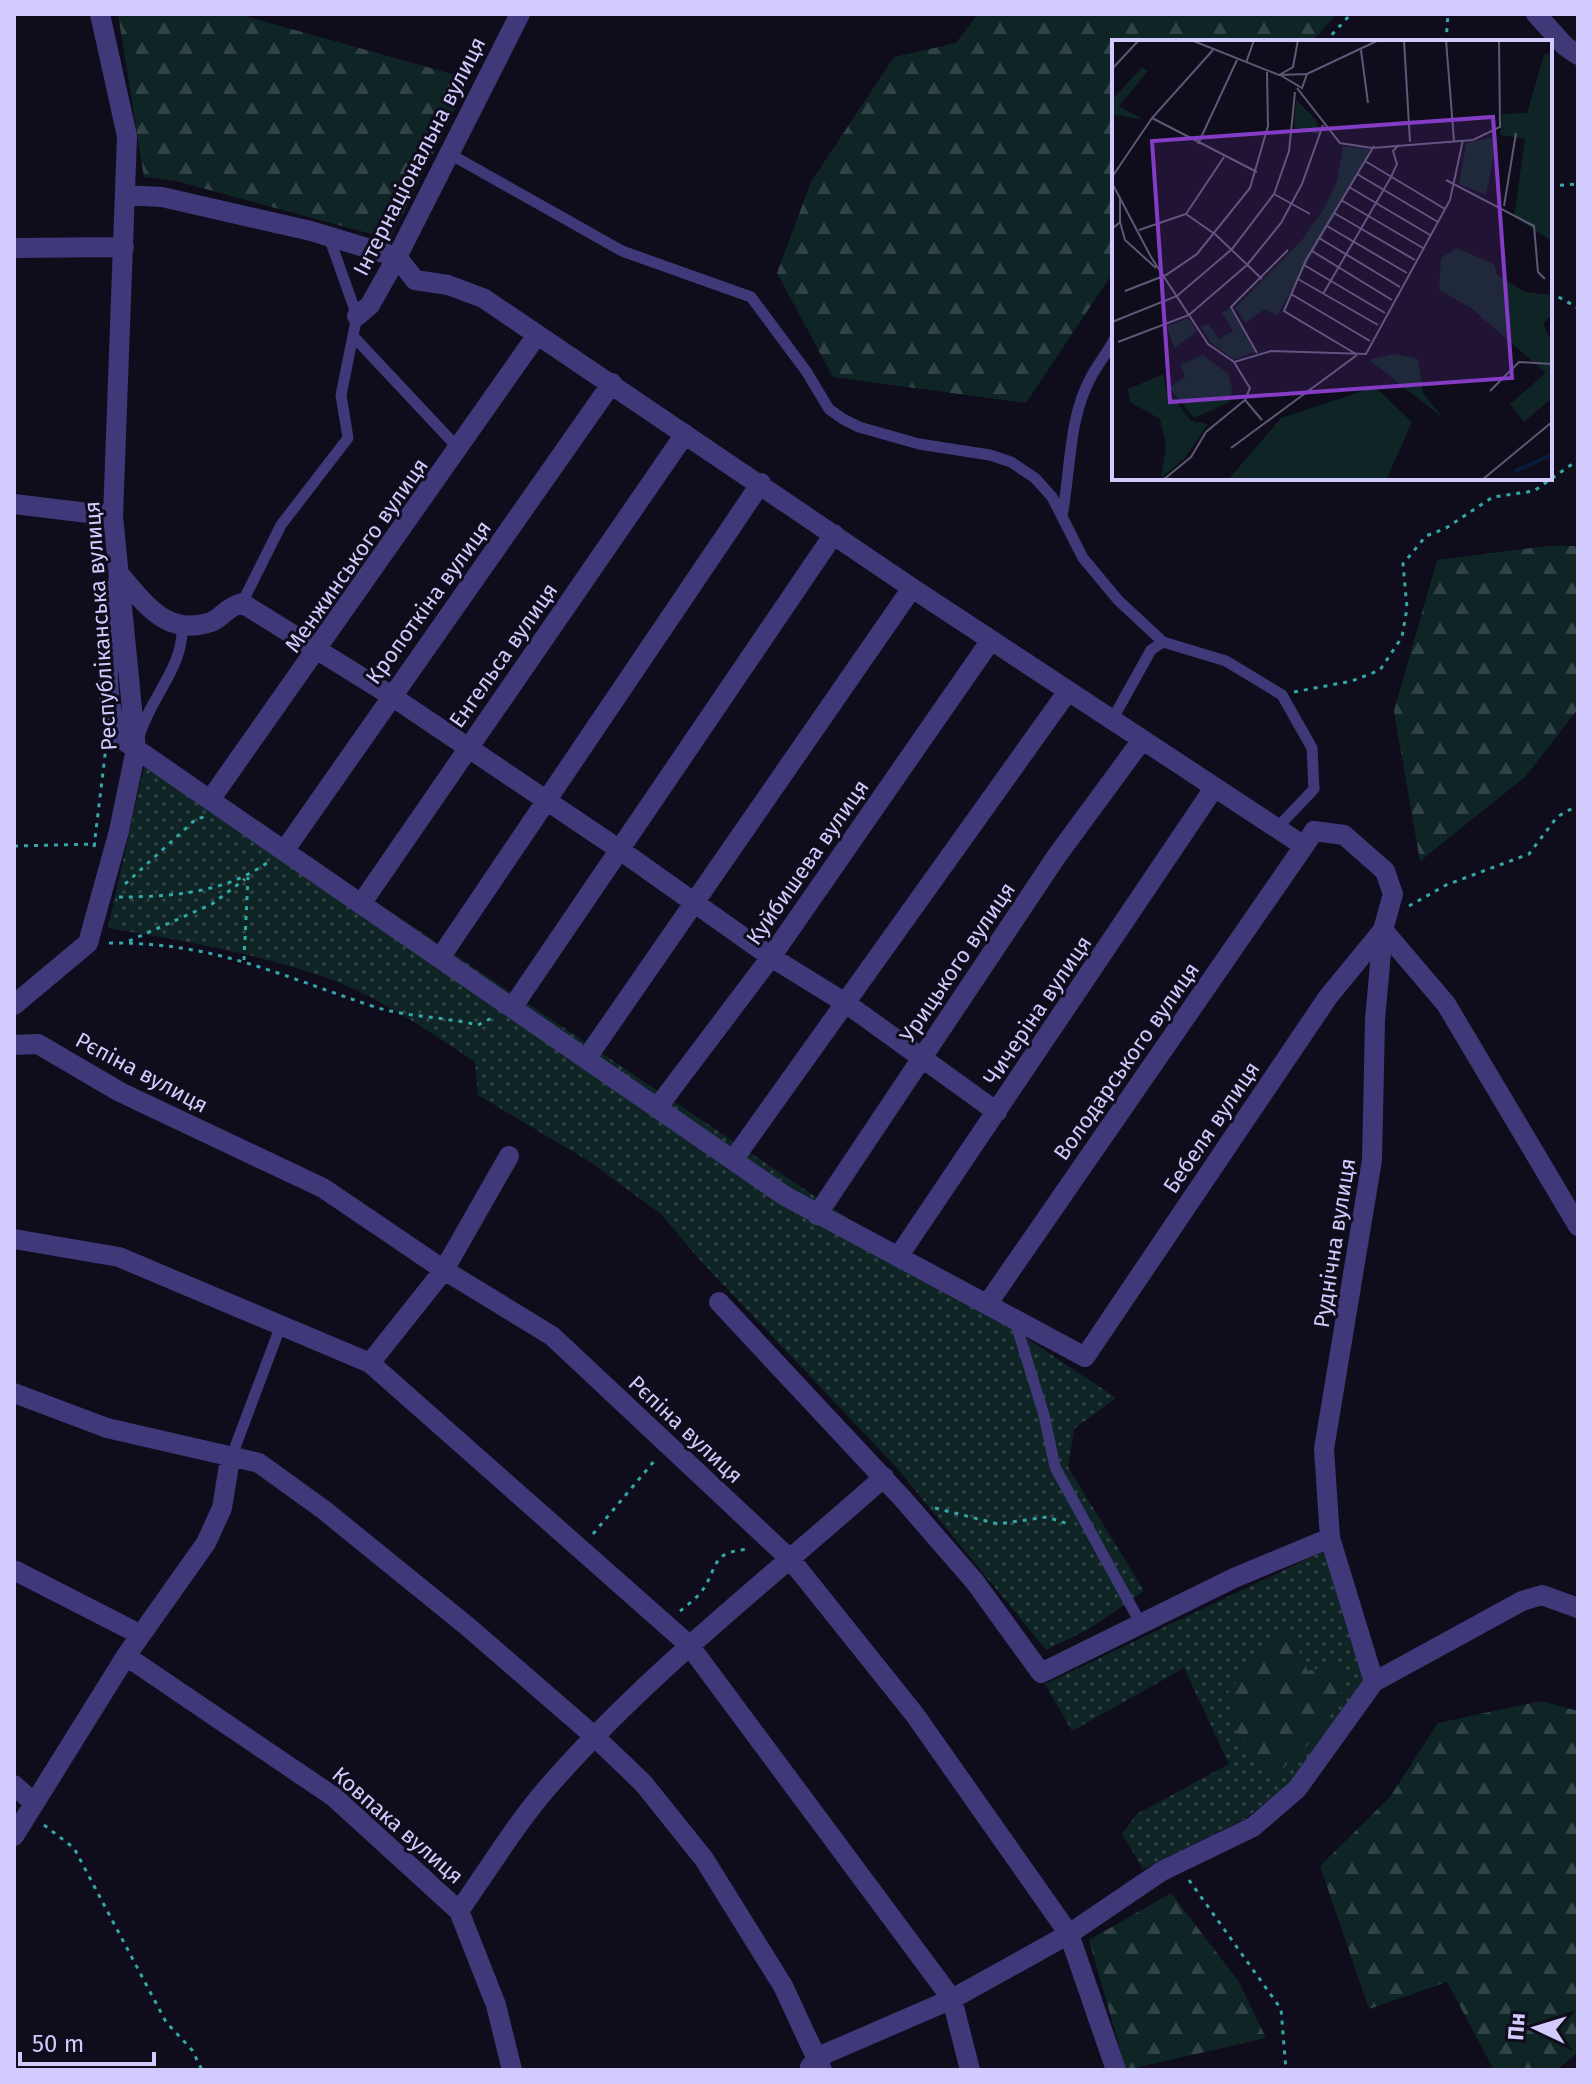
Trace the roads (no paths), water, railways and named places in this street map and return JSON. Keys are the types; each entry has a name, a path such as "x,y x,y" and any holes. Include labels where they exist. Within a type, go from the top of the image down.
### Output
{"street":[{"name":"Республіканська вулиця","path":"14,1005 88,943 115,844 136,749 113,516 127,136 100,14"},
{"name":"Інтернаціональна вулиця","path":"355,326 397,257 520,14"},
{"path":"1536,14 1565,46 1578,55"},
{"path":"125,195 162,197 329,237 397,257 415,280 448,285 483,298 761,483 912,588 1304,846"},
{"path":"14,248 124,247"},
{"name":"Менжинського вулиця","path":"218,806 320,648 537,335"},
{"name":"Кропоткіна вулиця","path":"284,851 390,695 612,383"},
{"name":"Енгельса вулиця","path":"361,904 685,434"},
{"path":"440,958 761,483"},
{"path":"14,504 113,516"},
{"path":"512,1008 834,534"},
{"path":"119,574 163,622 182,627 215,621 227,607 242,603 320,648 467,750 620,850 771,957 847,1004 997,1112"},
{"path":"586,1059 912,588"},
{"name":"Куйбишева вулиця","path":"657,1108 771,957 991,640"},
{"path":"733,1160 1068,691"},
{"name":"Урицького вулиця","path":"817,1215 1056,857 1142,740"},
{"path":"136,749 817,1215 1015,1318"},
{"name":"Чичеріна вулиця","path":"898,1257 1214,788"},
{"name":"Руднічна вулиця","path":"1304,846 1314,831 1344,835 1385,871 1393,894 1383,930 1375,1020 1372,1160 1324,1449 1330,1538 1374,1682"},
{"name":"Володарського вулиця","path":"988,1303 1304,846"},
{"path":"1383,930 1446,1004 1578,1226"},
{"name":"Бебеля вулиця","path":"1015,1318 1085,1357 1328,997 1383,930"},
{"name":"Рєпіна вулиця","path":"14,1045 38,1044 120,1092 323,1188 444,1270 552,1336 785,1555 915,1715 1069,1934 1116,2070"},
{"path":"370,1363 444,1270 509,1156"},
{"path":"14,1239 119,1257 370,1363 689,1645 952,1999 970,2070"},
{"path":"719,1302 884,1477 975,1582 1041,1673 1234,1578 1330,1538"},
{"path":"14,1393 107,1428 230,1459 259,1463 324,1510 467,1626 594,1736 643,1783 704,1859 783,1986 815,2066 952,1999 1069,1934 1178,1863 1253,1827 1297,1789 1374,1682 1522,1601 1542,1595 1578,1608"},
{"path":"14,1836 126,1656 206,1543 222,1508 230,1459"},
{"path":"459,1911 545,1790 594,1736 785,1555 884,1477"},
{"path":"16,1571 141,1635"},
{"name":"Ковпака вулиця","path":"126,1656 334,1797 459,1911 496,2005 512,2070"},
{"path":"14,1785 31,1808"}],"lane":[{"path":"448,152 622,251 751,297 836,414 859,427 1011,462 1035,478 1052,497 1083,558 1118,600 1163,642 1226,661 1282,695 1301,722 1312,748 1314,789 1277,828"},
{"path":"329,237 355,326 459,450"},
{"path":"242,603 292,507 348,438 341,395 355,326"},
{"path":"1062,517 1077,414 1091,376 1112,343"},
{"path":"136,749 146,718 175,661 183,639 182,627"},
{"path":"1112,720 1151,650 1163,642"},
{"path":"1015,1318 1044,1415 1055,1467 1141,1624"},
{"path":"230,1459 281,1325"}]}
